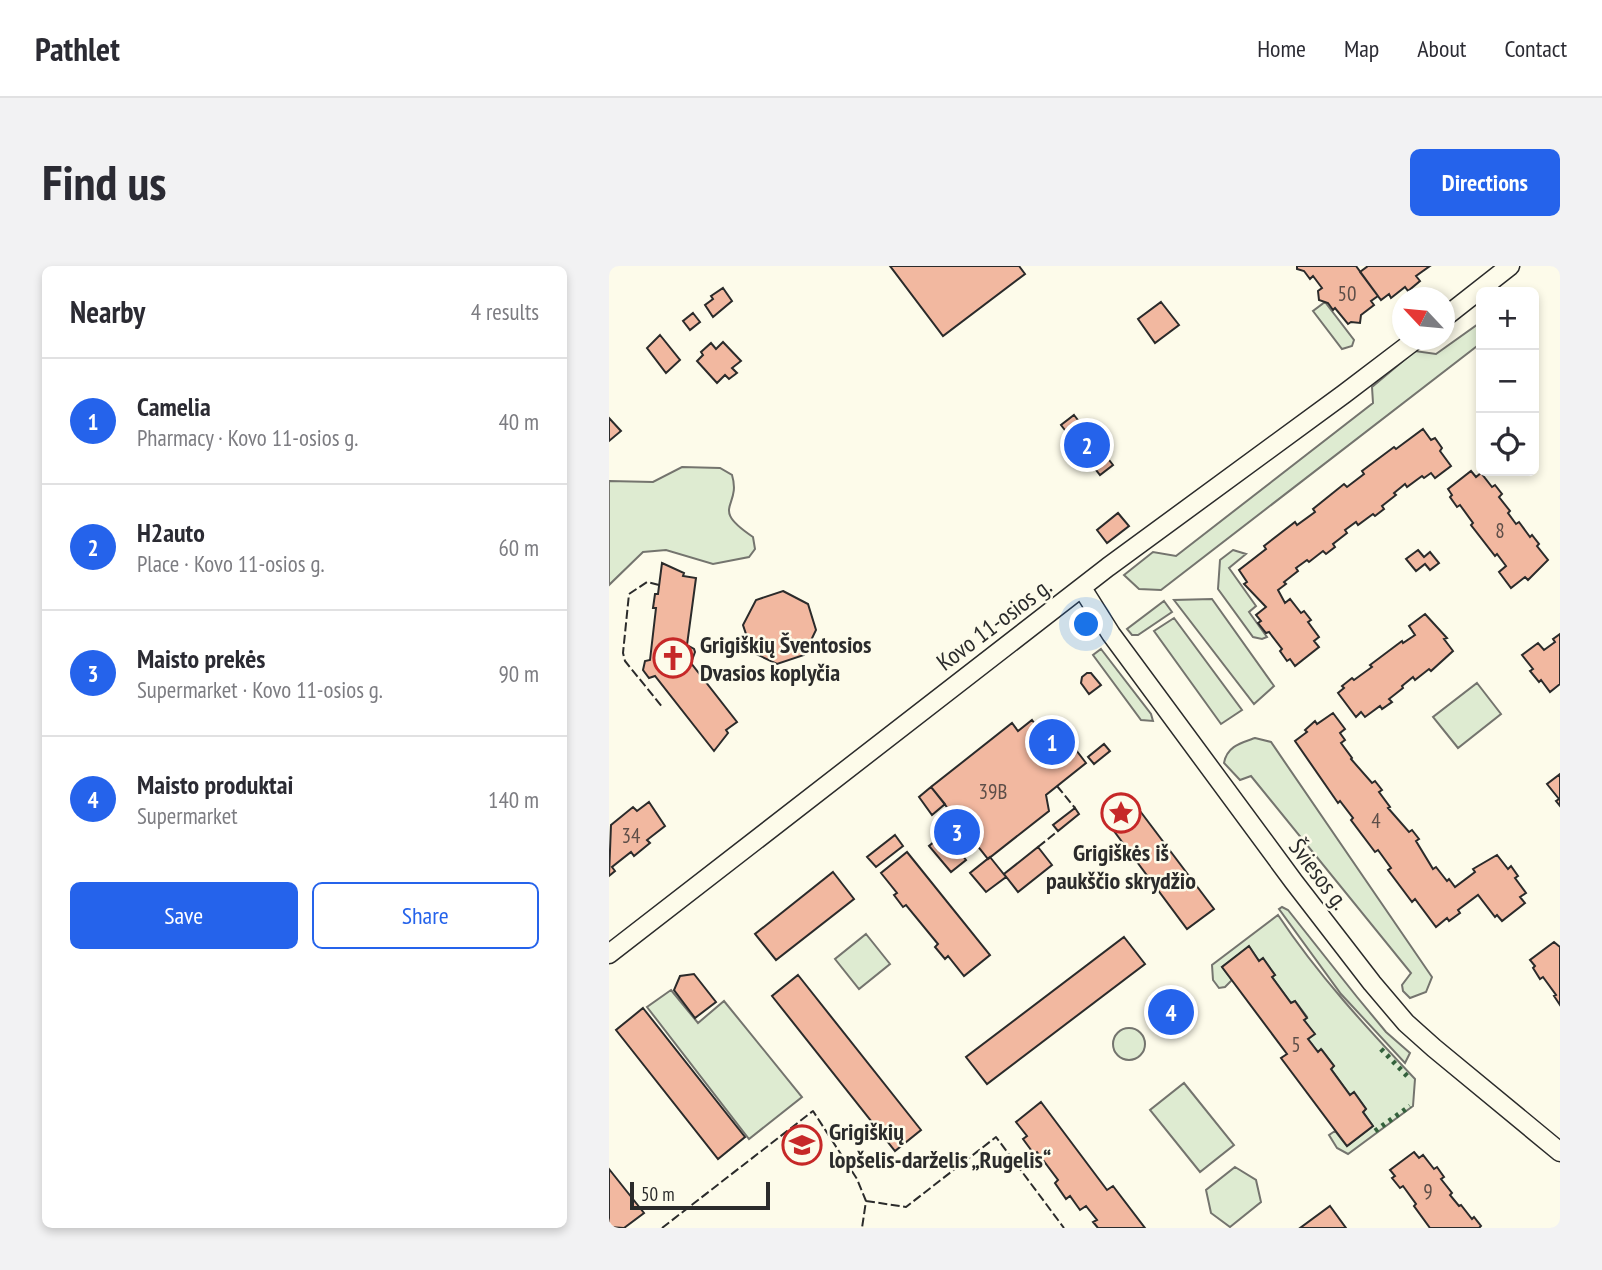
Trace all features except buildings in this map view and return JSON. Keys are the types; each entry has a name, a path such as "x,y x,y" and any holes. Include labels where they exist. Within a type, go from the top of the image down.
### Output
{"street":[{"path":"1455,308 1510,266"},
{"name":"Kovo 11-osios g.","path":"609,954 1082,588 1402,350"},
{"name":"Šviesos g.","path":"1082,588 1117,643 1372,983 1406,1023 1560,1152"}],"green space":[{"path":"1325,302 1354,340 1352,346 1342,349 1313,311"},
{"path":"1476,326 1476,347 1161,590 1139,589 1124,575 1153,552 1176,556 1373,403 1372,387 1415,351 1436,354 1442,350 1455,350 1455,340"},
{"path":"682,467 720,468 732,475 734,486 729,513 740,527 753,537 755,549 749,557 713,564 666,550 643,552 609,585 609,481 653,482"},
{"path":"1233,550 1246,554 1229,568 1256,606 1249,612 1267,637 1262,639 1253,637 1218,589 1220,560"},
{"path":"1212,599 1274,686 1254,704 1174,600"},
{"path":"1164,601 1172,612 1138,635 1132,635 1127,629"},
{"path":"1174,618 1242,710 1221,724 1154,631"},
{"path":"1101,649 1151,714 1153,721 1141,720 1093,655"},
{"path":"1477,683 1501,714 1458,748 1433,717"},
{"path":"1255,738 1271,742 1432,977 1426,992 1410,998 1403,991 1402,985 1411,973 1251,776 1240,780 1224,763 1231,749"},
{"path":"1282,907 1288,910 1386,1032 1410,1053 1405,1063 1341,994 1279,909"},
{"path":"1278,915 1326,980 1415,1079 1413,1106 1348,1154 1337,1148 1329,1135 1335,1131 1347,1146 1373,1126 1363,1112 1366,1109 1354,1093 1350,1095 1331,1069 1334,1066 1322,1050 1318,1052 1308,1039 1314,1034 1304,1020 1307,1017 1295,1001 1291,1003 1263,959 1259,961 1249,947 1222,967 1232,980 1225,987 1219,988 1213,980 1212,965"},
{"path":"866,934 890,964 859,989 835,959"},
{"path":"671,990 698,1023 724,1001 802,1097 749,1139 647,1007"},
{"path":"1129,1028 1140,1033 1145,1044 1140,1055 1129,1060 1118,1055 1113,1044 1118,1033"},
{"path":"1184,1083 1234,1145 1200,1172 1150,1110"},
{"path":"1235,1167 1256,1180 1261,1202 1230,1227 1211,1213 1206,1190"}],"hedge":[{"path":"1381,1049 1410,1079"},
{"path":"1375,1131 1410,1106"}],"fence":[{"path":"659,585 647,582 629,594 623,653 625,661 663,708"},
{"path":"1057,786 1075,808"},
{"path":"1038,847 1058,831"},
{"path":"662,1228 813,1111 857,1179 866,1201 862,1228"},
{"path":"866,1201 906,1207 996,1137 1064,1228"}],"place":[{"name":"H2auto","path":"1087,445"},
{"name":"Grigiškių Šventosios Dvasios koplyčia","path":"673,658"},
{"name":"Camelia","path":"1052,742"},
{"name":"Grigiškės iš paukščio skrydžio","path":"1121,813"},
{"name":"Maisto prekės","path":"957,832"},
{"name":"Maisto produktai","path":"1171,1012"},
{"name":"Grigiškių lopšelis-darželis „Rugelis“","path":"802,1145"}]}
